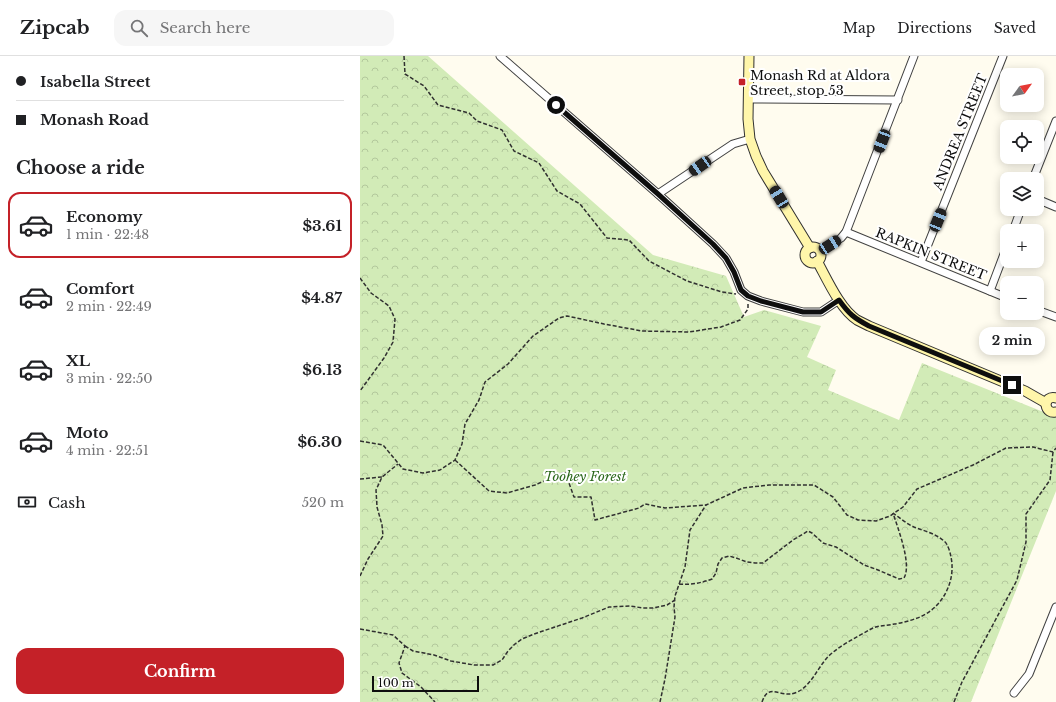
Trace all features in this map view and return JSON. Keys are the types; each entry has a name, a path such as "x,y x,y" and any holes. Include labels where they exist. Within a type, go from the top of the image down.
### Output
{"street":[{"path":"500,56 658,194 718,249 726,258 734,272 741,290 748,296 803,312 821,312 839,300"},
{"path":"749,56 748,119 750,139 763,171 810,248"},
{"path":"820,251 841,238 846,232 914,56"},
{"name":"ANDREA STREET","path":"921,262 1004,56"},
{"path":"749,99 898,100"},
{"path":"1036,172 1056,121"},
{"path":"658,194 733,144 750,139"},
{"path":"1044,203 1056,207"},
{"name":"RAPKIN STREET","path":"846,232 1000,295"},
{"path":"810,248 816,248 820,251 821,257 818,261"},
{"path":"810,248 806,253 807,259 812,262 818,261"},
{"path":"818,261 839,300 846,310 857,320 1025,391 1046,403"},
{"path":"990,291 1000,265"},
{"path":"1044,313 1056,317"},
{"path":"1056,397 1050,398 1046,403 1046,408 1048,410 1056,412"},
{"path":"1014,693 1029,674 1056,607"}],"path":[{"path":"360,441 383,445 403,468 423,473 440,470 455,460 462,444 465,424 479,400 485,382 508,364 533,336 560,318 567,316 642,331 689,332 721,327 740,320 748,309 748,296 722,292 687,281 649,261 629,240 607,238 580,204 557,191 539,163 514,151 502,130 476,121 469,113 438,105 424,86 405,74 404,56"},
{"path":"360,278 371,293 389,306 395,319 393,342 384,358 360,391"},
{"path":"455,460 489,491 507,493 535,485 565,472 574,497 591,497 595,520 639,508 645,504 665,508 706,505 744,488 769,485 814,485 833,497 847,515 858,520 876,520 890,516 903,507 917,489 973,465 1006,448 1033,447 1053,452"},
{"path":"954,702 962,682 1017,580 1026,542 1026,514 1050,480 1053,452 1056,448"},
{"path":"360,576 368,559 383,536 382,525 377,507 376,490 382,477 399,463"},
{"path":"360,479 382,477"},
{"path":"660,702 675,617 674,600 685,567 690,530 706,505"},
{"path":"679,584 692,585 712,579 722,558 729,556 747,562 763,563 793,540 808,531 812,532 823,543 836,547 864,565 898,579 904,578 907,569 906,558 902,538 893,513"},
{"path":"762,702 764,697 775,691 789,694 800,691 812,680 832,653 873,628 903,622 922,616 933,609 942,598 948,589 952,578 953,564 950,552 945,542 935,535 912,526 893,513"},
{"path":"360,629 393,635 413,651 434,655 451,661 474,665 492,665 502,660 508,651 522,639 609,607 630,606 653,608 667,605 674,600"},
{"path":"405,646 399,664 402,673 421,687 435,702"}],"green space":[{"name":"Toohey Forest","path":"360,56 428,56 653,255 726,276 744,317 764,310 821,326 807,357 836,370 828,390 899,420 922,363 1056,417 1056,491 971,702 360,702"}],"place":[{"name":"Monash Rd at Aldora Street, stop 53","path":"742,82"}],"route":[{"path":"556,105 713,244 726,258 734,272 741,290 748,296 803,312 821,312 839,300 846,310 857,320 869,326 1012,385"}]}
